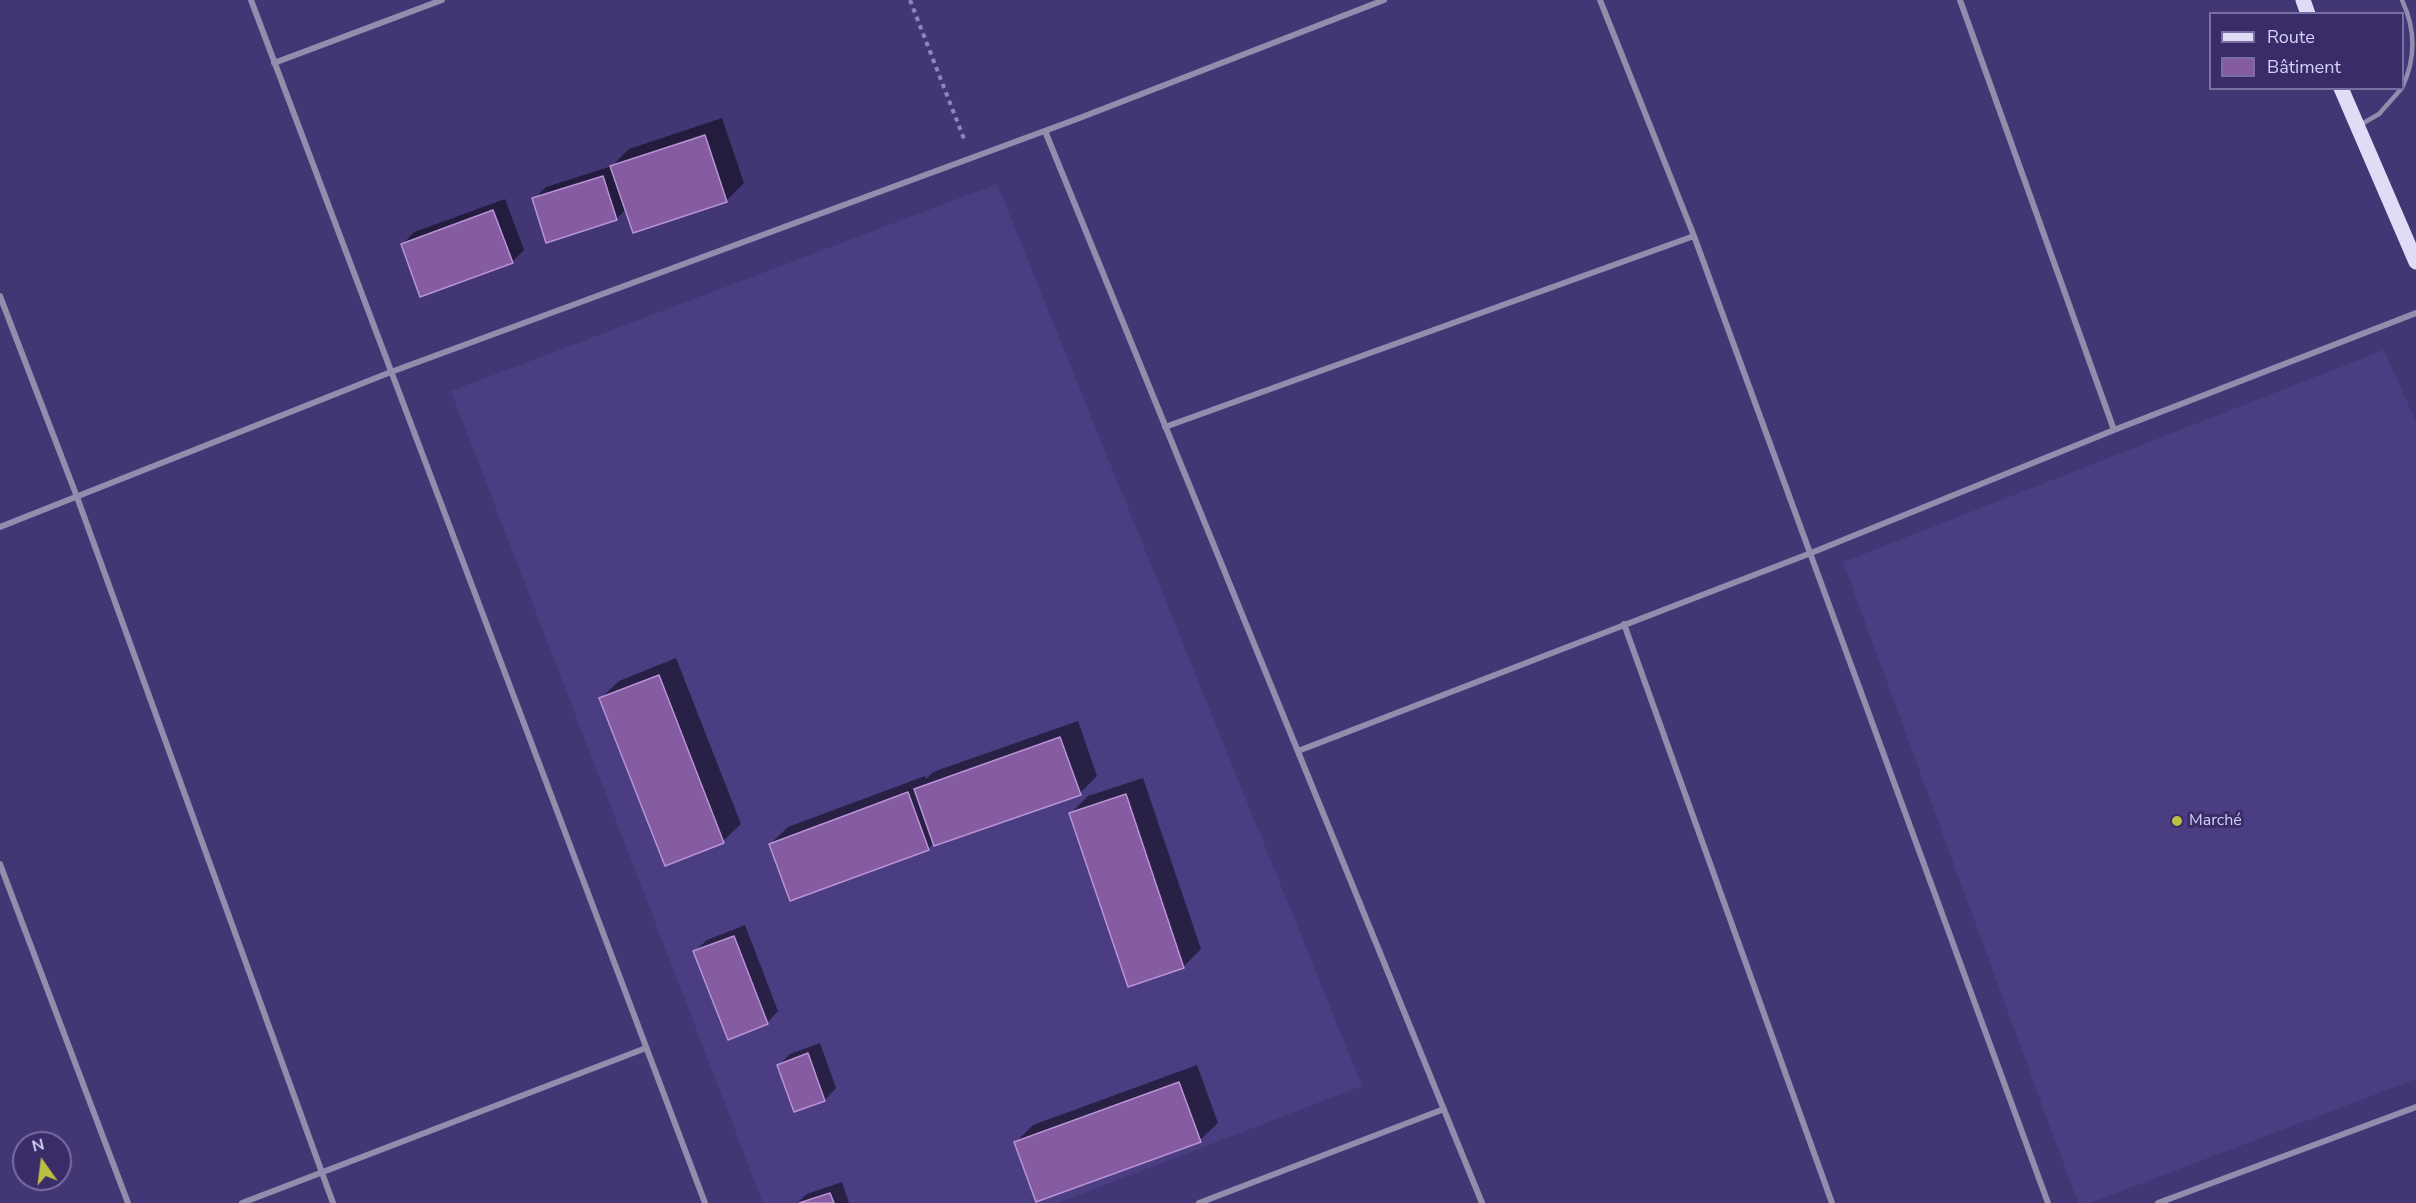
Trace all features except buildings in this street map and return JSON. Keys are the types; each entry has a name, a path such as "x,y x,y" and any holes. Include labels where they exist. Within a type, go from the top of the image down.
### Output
{"main road":[{"path":"2342,90 2411,236 2416,262"}],"street":[{"path":"250,0 705,1203"},
{"path":"274,63 442,0"},
{"path":"0,527 391,372 1045,131 1384,0"},
{"path":"1600,0 1694,236 2048,1203"},
{"path":"1960,0 2114,430"},
{"path":"1045,131 1482,1203"},
{"path":"1166,427 1694,236"},
{"path":"0,296 77,497 333,1203"},
{"path":"1298,751 1811,553 2114,430 2416,313"},
{"path":"1624,624 1832,1203"},
{"path":"0,864 128,1203"},
{"path":"242,1203 646,1048"},
{"path":"2158,1203 2416,1107"},
{"path":"1198,1203 1444,1109"}],"lane":[{"path":"2402,0 2410,16 2414,53 2411,71 2404,84"},
{"path":"2358,126 2379,114 2400,90"}],"path":[{"path":"910,0 972,158"}],"shaded area":[{"path":"997,184 1362,1086 1058,1203 763,1203 451,391"},
{"name":"Marché","path":"2384,350 2416,422 2416,1079 2090,1203 2078,1203 1843,562"}],"place":[{"name":"Marché","path":"2177,821"}]}
